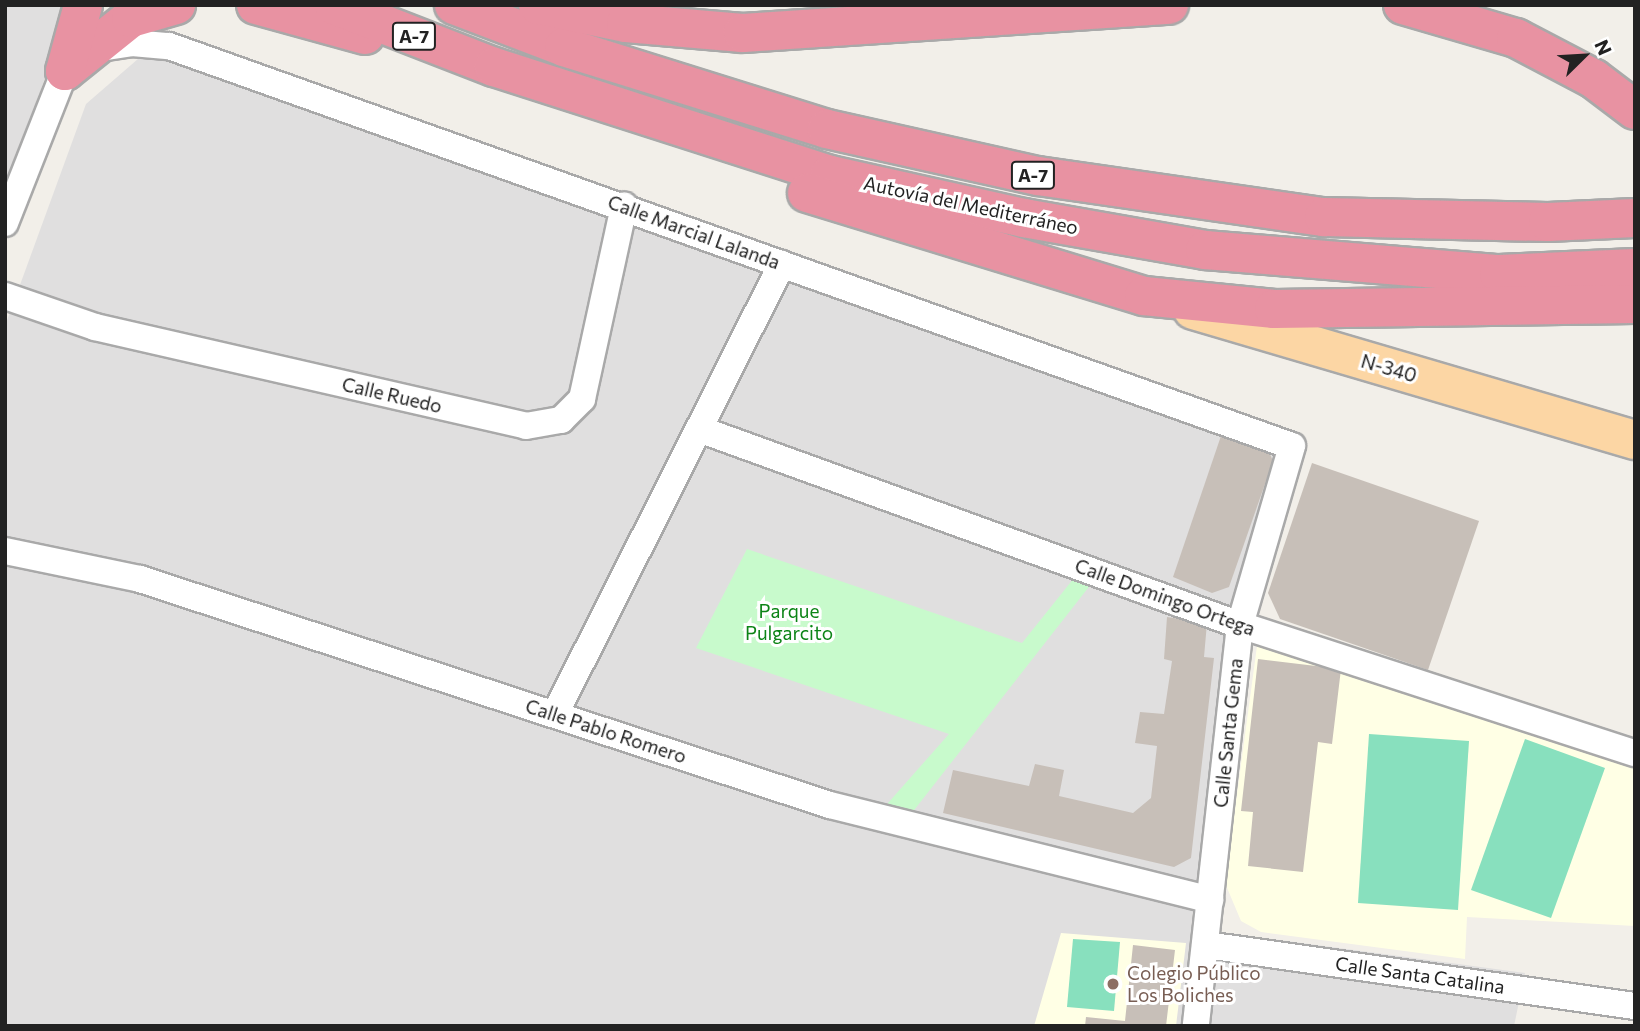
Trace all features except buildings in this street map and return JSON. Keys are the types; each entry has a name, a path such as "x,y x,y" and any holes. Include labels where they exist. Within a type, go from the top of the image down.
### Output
{"highway":[{"path":"78,60 83,5"},
{"path":"78,60 131,18 176,5"},
{"path":"256,5 352,35 413,36"},
{"name":"Autovía del Mediterráneo","path":"334,5 494,67 830,175 1024,218 1192,248 1499,274 1635,268"},
{"name":"A-7","path":"454,5 564,47 827,129 1038,176 1324,217 1548,222 1635,218"},
{"path":"538,5 625,23 743,33 1169,5"},
{"path":"580,5 625,23"},
{"path":"1403,5 1517,37 1594,79 1635,110"},
{"path":"494,67 624,135 1144,296 1274,309 1635,304"}],"main road":[{"name":"N-340","path":"1144,296 1635,440"}],"street":[{"name":"Calle Marcial Lalanda","path":"78,60 132,43 169,46 1292,446"},
{"path":"5,223 16,158 78,60"},
{"name":"Calle Ruedo","path":"5,296 94,327 526,426 561,420 582,399 624,206"},
{"path":"555,714 782,264"},
{"name":"Calle Domingo Ortega","path":"699,429 1240,625 1635,753"},
{"name":"Calle Santa Gema","path":"1196,1026 1240,625 1292,446"},
{"name":"Calle Pablo Romero","path":"5,551 140,579 830,805 1210,900"},
{"name":"Calle Santa Catalina","path":"1206,945 1635,1006"}],"shaded area":[{"path":"5,5 70,5 5,194"},
{"path":"161,39 1287,432 1229,608 1191,928 1525,973 1514,1026 5,1026 5,326 86,104"},
{"path":"1257,646 1341,669 1635,769 1635,926 1467,917 1465,959 1261,932 1241,921 1225,883"},
{"name":"Colegio Público Los Boliches","path":"1061,933 1186,943 1176,1026 1034,1026"}],"green space":[{"name":"Parque Pulgarcito","path":"747,549 1022,643 1082,568 1099,574 904,823 884,818 888,803 949,734 696,648"},
{"path":"1369,734 1469,741 1458,910 1358,903"},
{"path":"1525,739 1605,768 1551,918 1471,890"},
{"path":"1073,939 1120,942 1114,1011 1067,1007"}],"place":[{"name":"Colegio Público Los Boliches","path":"1113,984"}]}
